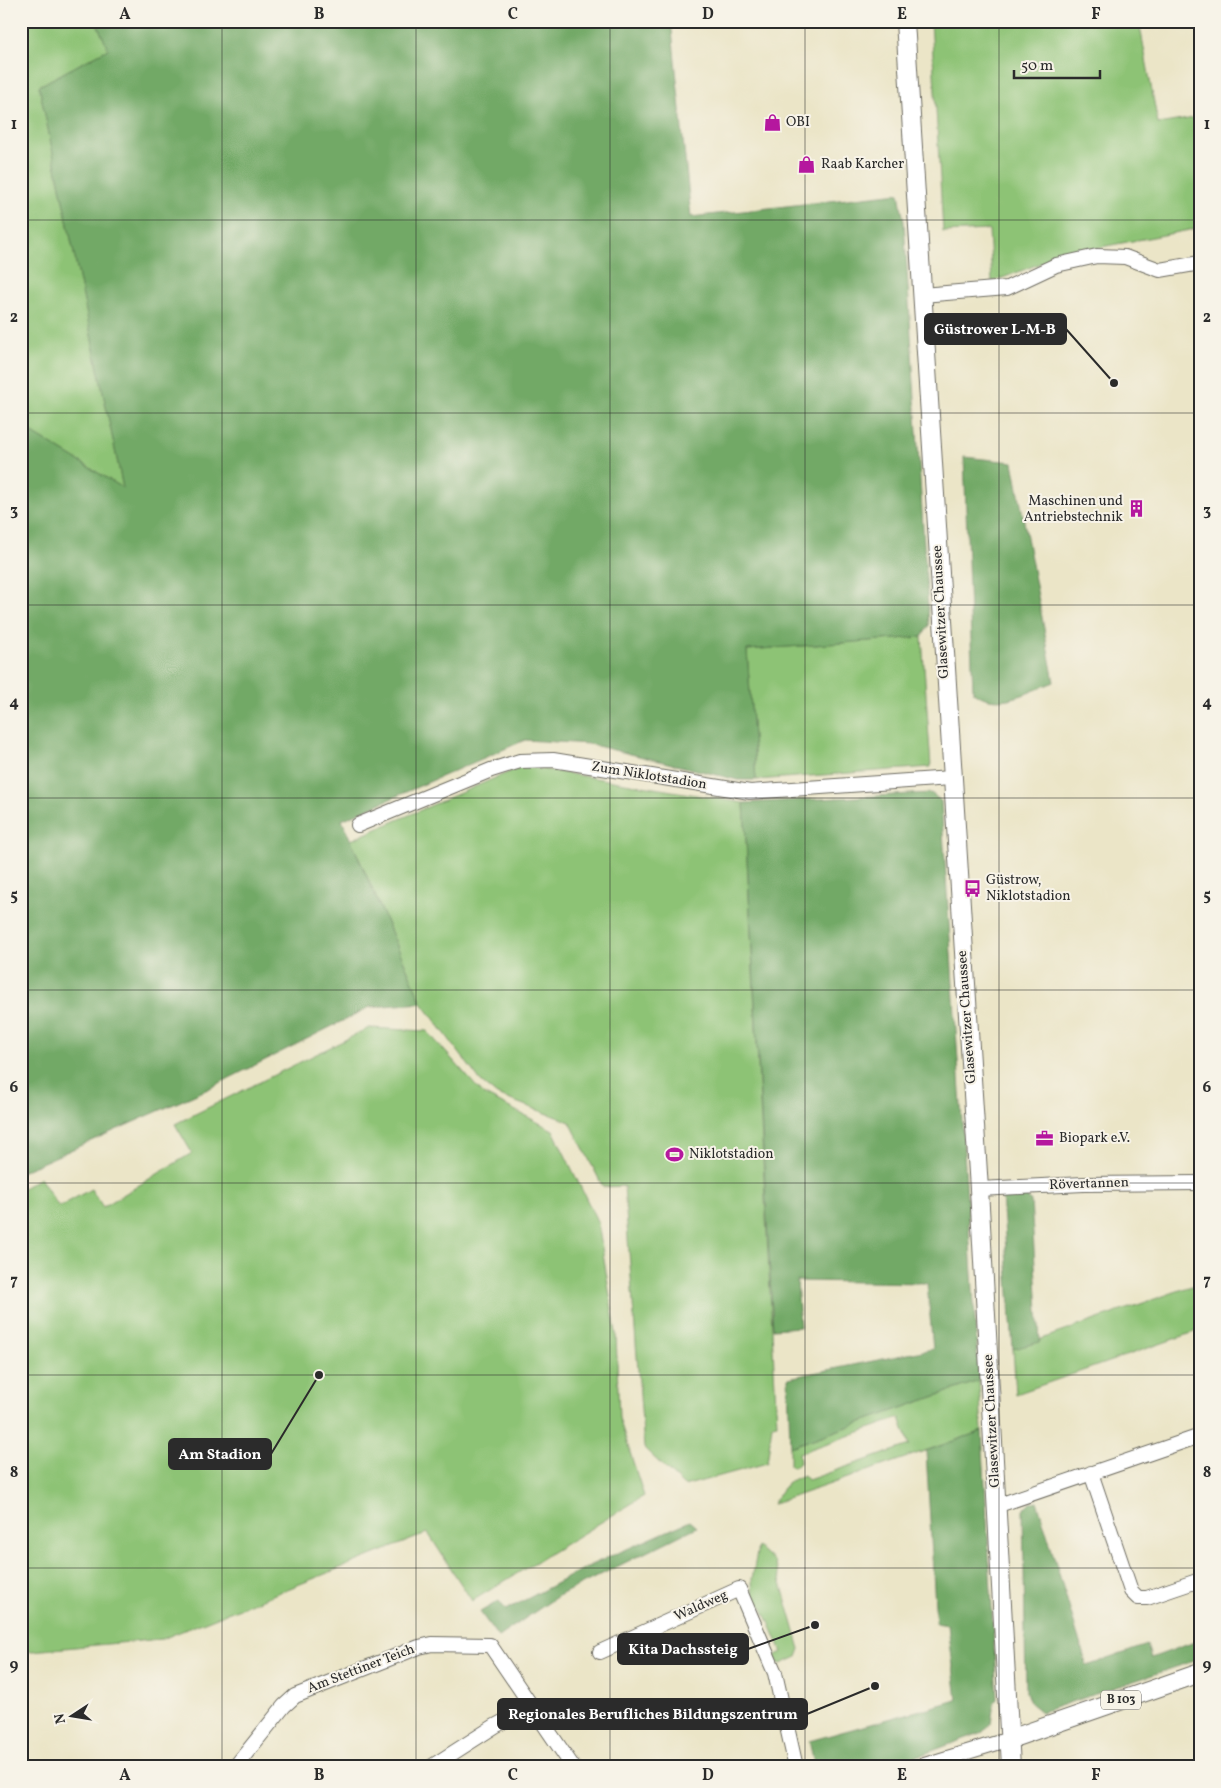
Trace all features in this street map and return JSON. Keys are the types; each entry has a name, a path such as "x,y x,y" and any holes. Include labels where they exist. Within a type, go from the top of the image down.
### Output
{"main road":[{"name":"Glasewitzer Chaussee","path":"905,21 951,778 979,1189 1011,1767"},
{"name":"B 103","path":"1010,1739 1200,1673"}],"street":[{"path":"922,295 1007,288 1056,265 1097,256 1125,257 1160,270 1200,263"},
{"name":"Zum Niklotstadion","path":"358,825 491,770 520,761 553,760 750,792 951,778"},
{"name":"Rövertannen","path":"979,1189 1084,1184 1200,1182"},
{"path":"996,1506 1200,1436"},
{"path":"1092,1473 1131,1591 1138,1598 1147,1598 1200,1580"},
{"name":"Waldweg","path":"600,1652 740,1589 775,1673 796,1767"},
{"name":"Am Stettiner Teich","path":"235,1767 284,1706 306,1690 419,1647 432,1644 490,1645 531,1707"},
{"path":"431,1767 495,1726 531,1707 573,1767"},
{"path":"918,1767 1010,1739"}],"green space":[{"path":"21,21 96,21 108,49 39,86 123,488 21,426"},
{"path":"96,21 671,21 691,217 899,193 904,222 929,625 922,637 747,650 756,780 738,780 589,744 525,740 342,820 422,1003 370,1007 208,1089 21,1172 21,426 123,488 39,86 108,49"},
{"path":"931,21 1139,21 1158,124 1200,117 1200,228 1065,254 992,282 989,230 943,232"},
{"path":"964,457 1013,462 1054,682 1023,695 1003,700 993,700 973,692"},
{"path":"922,637 931,767 756,780 747,650"},
{"name":"Niklotstadion","path":"523,766 744,803 777,1424 772,1425 767,1463 684,1486 644,1448 624,1186 603,1187 570,1122 497,1095 481,1082 422,1003 351,840"},
{"path":"931,793 941,801 979,1381 790,1447 788,1378 933,1349 927,1283 797,1281 800,1327 773,1329 744,803"},
{"path":"369,1028 427,1031 483,1094 553,1130 598,1223 616,1333 619,1418 644,1496 472,1601 428,1533 162,1639 21,1652 21,1189 40,1178 59,1207 91,1189 103,1207 192,1153 175,1124"},
{"path":"1002,1195 1026,1195 1031,1202 1040,1342 1013,1349"},
{"path":"1200,1283 1200,1330 1016,1394 1013,1349"},
{"path":"979,1381 982,1431 773,1504 785,1486 798,1477 804,1475 808,1480 910,1445 900,1418 799,1453 800,1463 793,1467 790,1466 790,1447"},
{"path":"982,1431 997,1699 994,1703 991,1723 983,1732 921,1755 880,1767 815,1767 809,1741 957,1700 948,1625 936,1623 926,1451"},
{"path":"1037,1501 1087,1666 1147,1645 1151,1658 1200,1640 1200,1659 1041,1712 1030,1703 1026,1692 1023,1510 1030,1503"},
{"path":"690,1521 697,1527 558,1596 498,1637 480,1612 499,1601 506,1610 593,1564"},
{"path":"758,1547 775,1562 800,1649 797,1657 781,1664 778,1663 774,1656 782,1652 762,1606 753,1608 752,1579"}],"place":[{"name":"OBI","path":"772,122"},
{"name":"Raab Karcher","path":"807,164"},
{"name":"Güstrower L-M-B","path":"1114,383"},
{"name":"Maschinen und Antriebstechnik","path":"1137,509"},
{"name":"Güstrow, Niklotstadion","path":"972,888"},
{"name":"Biopark e.V.","path":"1045,1138"},
{"name":"Niklotstadion","path":"675,1154"},
{"name":"Am Stadion","path":"319,1375"},
{"name":"Kita Dachssteig","path":"815,1625"},
{"name":"Regionales Berufliches Bildungszentrum","path":"875,1686"}]}
